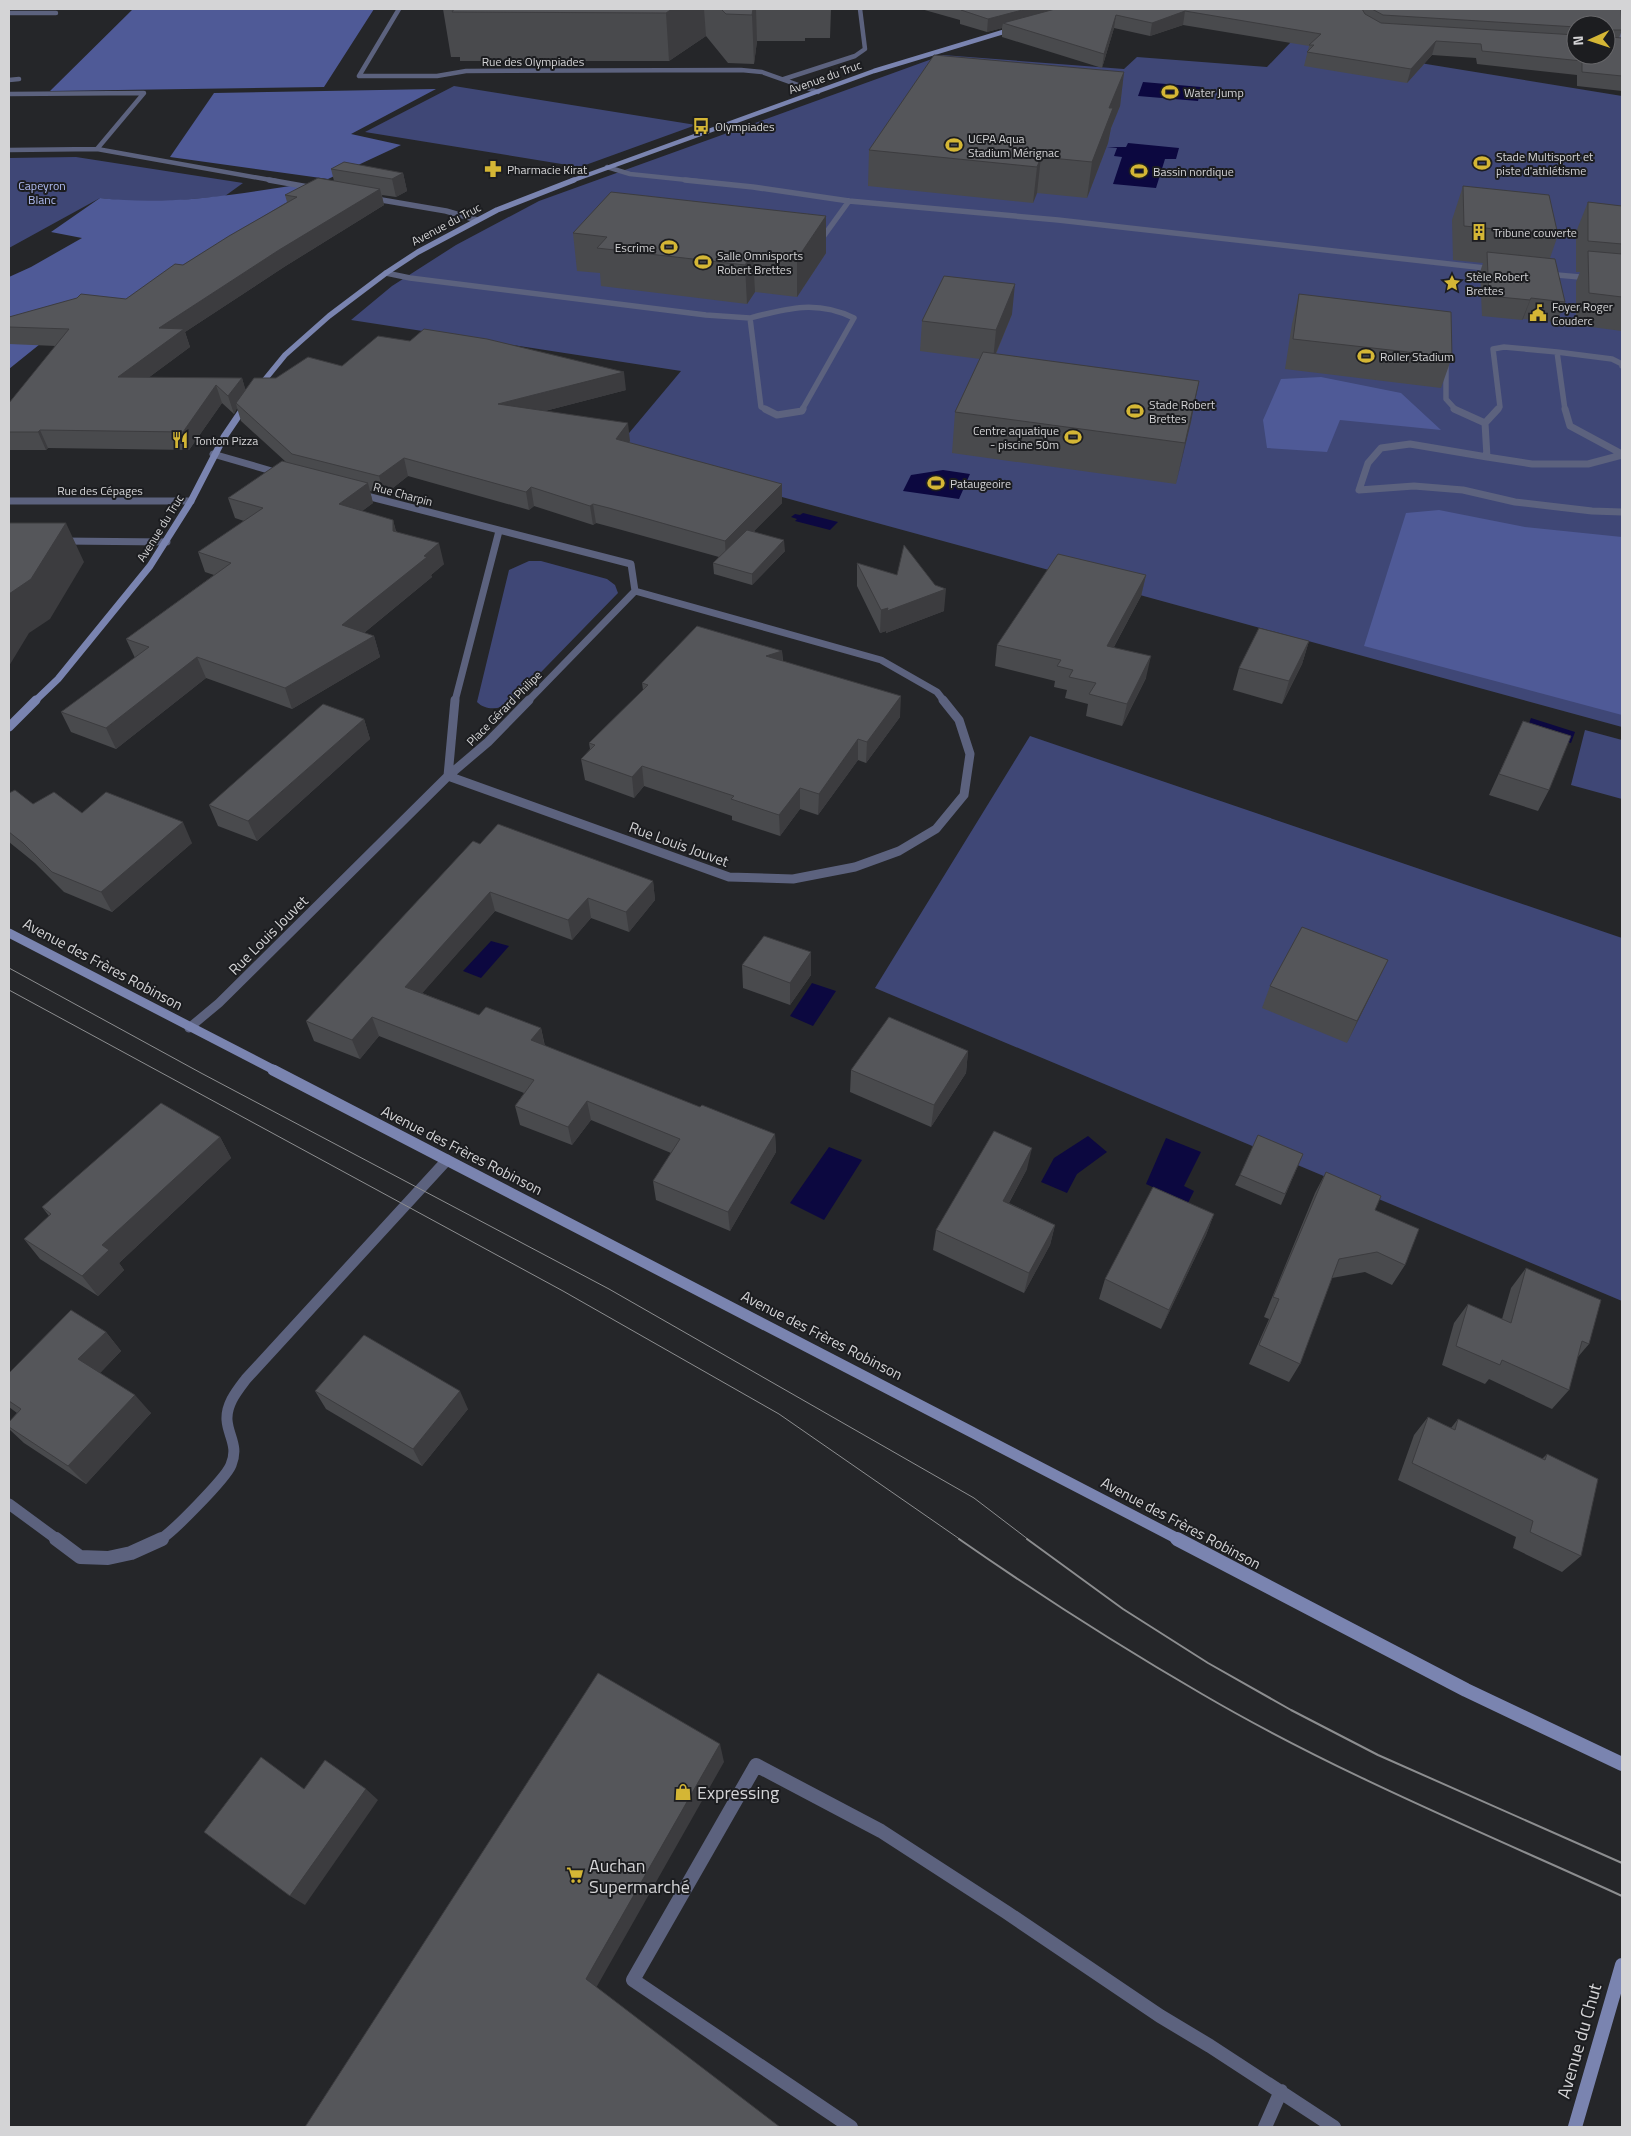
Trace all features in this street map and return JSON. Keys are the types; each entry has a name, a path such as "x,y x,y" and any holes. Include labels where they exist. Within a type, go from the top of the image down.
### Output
{"street":[{"name":"Rue des Olympiades","path":"399,9 359,76 437,76 466,71 741,70 762,72 818,92"},
{"path":"784,80 855,56 865,49 860,9"},
{"path":"1619,9 1622,53"},
{"path":"9,13 56,13"},
{"name":"Avenue du Truc","path":"9,727 58,679 150,566 167,542 191,501 213,454 256,390 285,355 329,316 386,273 418,252 477,220 533,194 932,52 1020,28"},
{"path":"9,80 19,79"},
{"path":"9,94 144,93 97,149"},
{"path":"9,150 97,149 325,190"},
{"path":"607,167 630,174 753,187 849,201 1067,221 1502,270"},
{"path":"362,196 446,211 477,220"},
{"path":"818,245 849,201"},
{"path":"386,273 410,278 706,315 750,318 797,306 827,307 846,313 854,318 802,411 777,415 760,407 750,318"},
{"path":"1541,274 1600,279"},
{"path":"1487,458 1485,423 1500,407 1493,349 1504,347 1612,358 1622,364 1622,366"},
{"path":"1558,352 1564,407 1570,426 1622,455"},
{"path":"1446,354 1446,399 1455,410 1485,423"},
{"path":"1622,455 1588,464 1532,464 1410,444 1381,448 1368,463 1359,490 1414,486 1463,490 1515,502 1592,511 1622,512"},
{"path":"213,454 290,476"},
{"name":"Rue Charpin","path":"347,491 500,531"},
{"name":"Rue des Cépages","path":"9,501 191,501"},
{"path":"500,531 631,564 635,592"},
{"name":"Place Gérard Philipe","path":"448,776 456,693 500,531"},
{"path":"56,541 167,542"},
{"name":"Place Gérard Philipe","path":"448,776 488,742 635,592"},
{"name":"Rue Louis Jouvet","path":"190,1028 219,1002 448,776 729,877 793,879 854,867 899,851 936,829 964,795 970,754 959,720 937,692 881,660 635,592"},
{"name":"Avenue des Frères Robinson","path":"9,933 803,1343 1466,1690 1622,1764"},
{"path":"9,1504 80,1557 108,1558 132,1553 162,1539 216,1486 231,1465 234,1442 227,1420 231,1399 246,1379 447,1160"},
{"path":"851,2127 633,1980 756,1765 881,1831 1006,1912 1160,2016 1281,2091 1334,2127"},
{"name":"Avenue du Chut","path":"1576,2127 1622,1965"},
{"path":"1265,2127 1281,2091"}],"green space":[{"name":"Stade Robert Brettes","path":"1291,42 1622,96 1622,727 614,451 681,371 351,320 392,286 456,245 539,201 943,55 1124,69 1137,57 1267,67"},
{"path":"454,86 696,125 580,167 365,132"},
{"name":"Capeyron Blanc","path":"76,157 243,183 225,196 134,202 100,198 9,248 9,158"},
{"path":"529,561 541,561 607,579 615,585 618,593 510,704 497,708 484,707 477,702 509,570"},
{"path":"1585,730 1622,740 1622,799 1571,785"},
{"path":"1030,736 1622,938 1622,1301 875,988"}],"shaded area":[{"path":"133,9 374,9 324,87 50,91"},
{"name":"Water Jump","path":"1143,82 1201,87 1198,101 1138,96"},
{"path":"436,89 351,134 401,145 328,179 170,157 214,93"},
{"name":"Bassin nordique","path":"1128,143 1179,148 1176,159 1165,159 1156,188 1113,184 1122,157 1114,156 1117,148 1107,147 1126,147"},
{"path":"297,185 320,192 125,307 81,311 9,369 9,277 31,267 82,238 51,232 100,198 150,201 175,200 223,196"},
{"path":"1321,377 1401,393 1441,430 1340,420 1327,452 1267,448 1263,420 1281,379"},
{"name":"Pataugeoire","path":"943,470 970,474 959,499 903,491 911,475"},
{"path":"1439,510 1525,527 1622,537 1622,715 1364,646 1406,513"},
{"path":"803,513 838,522 830,530 795,521 797,519 791,517 795,514 800,515"},
{"path":"1531,718 1575,732 1571,743 1527,729"},
{"path":"491,941 509,946 481,978 463,971"},
{"path":"812,983 836,991 813,1026 790,1016"},
{"path":"1088,1136 1107,1152 1077,1174 1067,1193 1041,1182 1054,1158"},
{"path":"1166,1138 1201,1152 1184,1186 1194,1191 1188,1203 1146,1184"},
{"path":"829,1147 862,1160 824,1220 790,1203"}],"building":[{"path":"454,9 672,9 666,13 452,12"},
{"path":"721,9 753,9 752,15 726,14"},
{"path":"1026,9 988,19 961,10"},
{"path":"1055,9 1362,9 1365,14 1381,23 1566,34 1566,59 1482,51 1481,44 1436,41 1411,69 1307,52 1314,45 1309,45 1321,34 1185,11 1152,23 1116,15 1104,54 1003,23"},
{"path":"1372,9 1621,9 1622,30 1616,30 1616,15 1566,15 1566,26 1383,15"},
{"path":"1616,38 1622,38 1622,76 1582,72 1582,65 1616,65"},
{"path":"934,55 1124,72 1109,108 1113,108 1092,162 1041,157 1037,167 869,150"},
{"path":"344,162 403,173 392,179 331,169"},
{"path":"318,178 380,189 279,250 159,328 184,329 118,377 242,378 228,396 216,385 183,432 40,430 38,432 9,432 9,403 69,329 9,327 9,317 77,298 81,294 126,299 175,264 183,265 297,197 285,195"},
{"path":"1463,186 1549,195 1558,235 1464,226"},
{"path":"611,192 826,216 797,259 753,254 745,265 597,248 607,237 573,233"},
{"path":"1588,202 1622,206 1622,244 1588,241"},
{"path":"1588,251 1622,254 1622,297 1589,293"},
{"path":"1487,252 1555,259 1565,302 1489,296"},
{"path":"944,276 1015,284 996,330 922,321"},
{"path":"1299,294 1451,312 1452,357 1293,339"},
{"path":"424,329 487,339 624,372 498,404 628,423 616,439 782,484 725,541 609,508 593,504 590,506 531,487 526,492 404,458 379,476 292,454 236,403 254,378 276,378 308,357 342,366 378,336 410,341"},
{"path":"983,352 1199,381 1185,443 955,412"},
{"path":"282,461 368,483 339,504 393,520 393,531 439,543 424,556 427,557 342,625 374,636 285,688 197,657 106,728 61,712 149,647 126,639 231,563 198,552 263,508 228,498"},
{"path":"9,523 66,523 31,579 9,594"},
{"path":"747,530 784,540 752,574 713,563"},
{"path":"904,545 935,585 946,589 887,611 888,608 881,610 857,563 897,575"},
{"path":"1058,554 1146,575 1107,646 1151,656 1127,704 1089,694 1096,683 1069,677 1073,670 1057,666 1061,660 997,645"},
{"path":"697,626 782,651 766,656 901,696 867,742 858,739 819,794 800,788 779,815 731,799 734,796 642,766 632,777 581,759 595,745 589,743 648,685 642,683"},
{"path":"1259,628 1309,641 1289,681 1239,668"},
{"path":"323,704 364,719 248,821 209,805"},
{"path":"1523,721 1571,736 1549,790 1499,774"},
{"path":"15,790 33,804 54,792 82,813 106,792 183,822 101,892 52,872 9,832 9,793"},
{"path":"498,824 653,881 626,912 588,898 568,920 490,892 405,987 479,1015 486,1007 541,1028 531,1040 700,1107 702,1105 775,1134 728,1212 653,1181 680,1139 587,1101 568,1127 515,1106 534,1080 372,1017 352,1040 306,1021 473,841 480,844"},
{"path":"1302,927 1388,960 1357,1021 1270,986"},
{"path":"764,936 811,952 790,983 742,965"},
{"path":"889,1017 968,1051 934,1105 851,1070"},
{"path":"161,1103 220,1137 102,1245 109,1250 82,1276 24,1239 51,1214 42,1207"},
{"path":"994,1131 1032,1148 1003,1201 1055,1225 1029,1273 936,1230"},
{"path":"1258,1135 1303,1154 1285,1194 1240,1175"},
{"path":"1326,1172 1381,1196 1375,1210 1419,1229 1405,1265 1377,1252 1339,1259 1300,1364 1259,1345 1279,1299 1273,1297"},
{"path":"1153,1187 1214,1214 1169,1310 1105,1279"},
{"path":"1526,1268 1601,1300 1589,1344 1582,1341 1569,1390 1502,1360 1500,1365 1456,1346 1468,1304 1511,1323"},
{"path":"71,1310 106,1332 78,1359 135,1395 68,1466 9,1427 9,1422 21,1409 9,1401 9,1373"},
{"path":"364,1335 460,1391 413,1449 315,1391"},
{"path":"1428,1417 1455,1430 1458,1419 1545,1460 1547,1454 1598,1479 1581,1556 1530,1532 1533,1521 1412,1463"},
{"name":"Auchan Supermarché","path":"598,1673 720,1744 586,1979 780,2127 305,2127"},
{"path":"261,1757 304,1789 325,1760 366,1789 290,1896 204,1832"}],"tram line":[{"path":"9,968 201,1073 609,1289 974,1498 1029,1540"},
{"path":"9,990 563,1291 779,1414 961,1540"},
{"path":"959,1539 1109,1638 1252,1722 1409,1800 1622,1896"},
{"path":"1027,1539 1123,1609 1208,1663 1291,1710 1378,1755 1622,1863"}],"place":[{"name":"Water Jump","path":"1170,92"},
{"name":"Olympiades","path":"701,126"},
{"name":"UCPA Aqua Stadium Mérignac","path":"954,145"},
{"name":"Stade Multisport et piste d'athlétisme","path":"1482,163"},
{"name":"Pharmacie Kirat","path":"493,169"},
{"name":"Bassin nordique","path":"1139,171"},
{"name":"Tribune couverte","path":"1479,232"},
{"name":"Escrime","path":"669,247"},
{"name":"Salle Omnisports Robert Brettes","path":"703,262"},
{"name":"Stèle Robert Brettes","path":"1452,283"},
{"name":"Foyer Roger Couderc","path":"1538,313"},
{"name":"Roller Stadium","path":"1366,356"},
{"name":"Stade Robert Brettes","path":"1135,411"},
{"name":"Centre aquatique - piscine 50m","path":"1073,437"},
{"name":"Tonton Pizza","path":"180,440"},
{"name":"Pataugeoire","path":"936,483"},
{"name":"Expressing","path":"683,1792"},
{"name":"Auchan Supermarché","path":"575,1875"}]}
